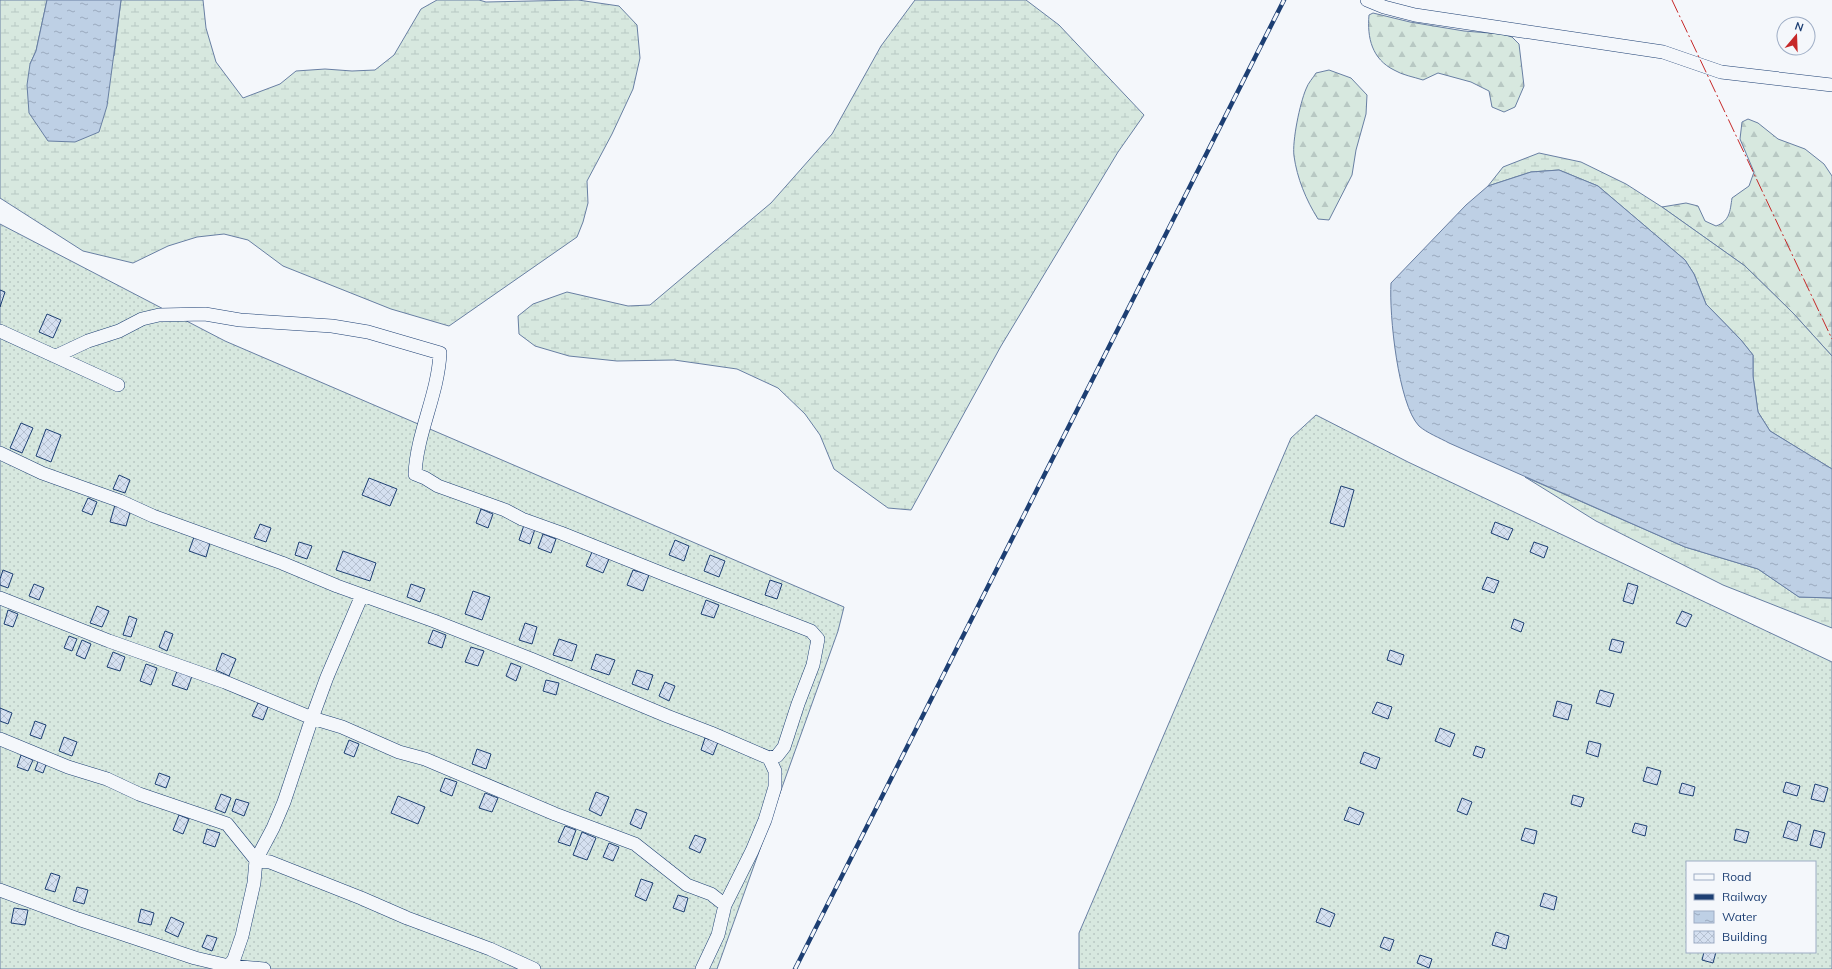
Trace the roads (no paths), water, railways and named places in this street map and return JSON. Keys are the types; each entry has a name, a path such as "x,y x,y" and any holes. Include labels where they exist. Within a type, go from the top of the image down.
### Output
{"street":[{"path":"1367,0 1384,7 1415,15 1663,52 1721,72 1832,84"},
{"path":"0,453 42,473 120,501 153,516 282,563 531,659 770,758 777,756 784,747 813,665 818,639 811,631 666,575 561,532 522,519 505,510 438,486 415,474 418,451 438,380 440,353 376,334 332,326 240,320 205,314 159,315 142,319 119,331 88,341 56,356"},
{"path":"0,331 118,385"},
{"path":"229,966 234,959 242,936 254,883 256,860 273,828 284,802 321,691 362,595"},
{"path":"0,598 102,639 225,682 312,718 342,727 399,752 425,759 555,814 635,844 687,885 711,894 725,904"},
{"path":"0,740 68,767 107,779 139,794 227,824 256,860 270,862 407,918 490,949 534,969"},
{"path":"702,969 718,935 725,904 752,851 765,820 775,787 775,771 770,758"},
{"path":"0,890 78,919 195,958 229,966 264,969"}],"water":[{"path":"47,0 121,0 107,106 99,132 75,142 48,141 29,113 27,85 30,64 36,51"},
{"path":"1559,170 1598,186 1685,260 1694,274 1706,304 1741,340 1753,355 1753,376 1758,412 1770,431 1832,469 1832,598 1799,597 1758,569 1685,547 1449,443 1419,426 1405,399 1400,379 1393,336 1391,283 1466,205 1488,186 1531,172"}],"railway":[{"path":"795,969 1284,0"}]}
